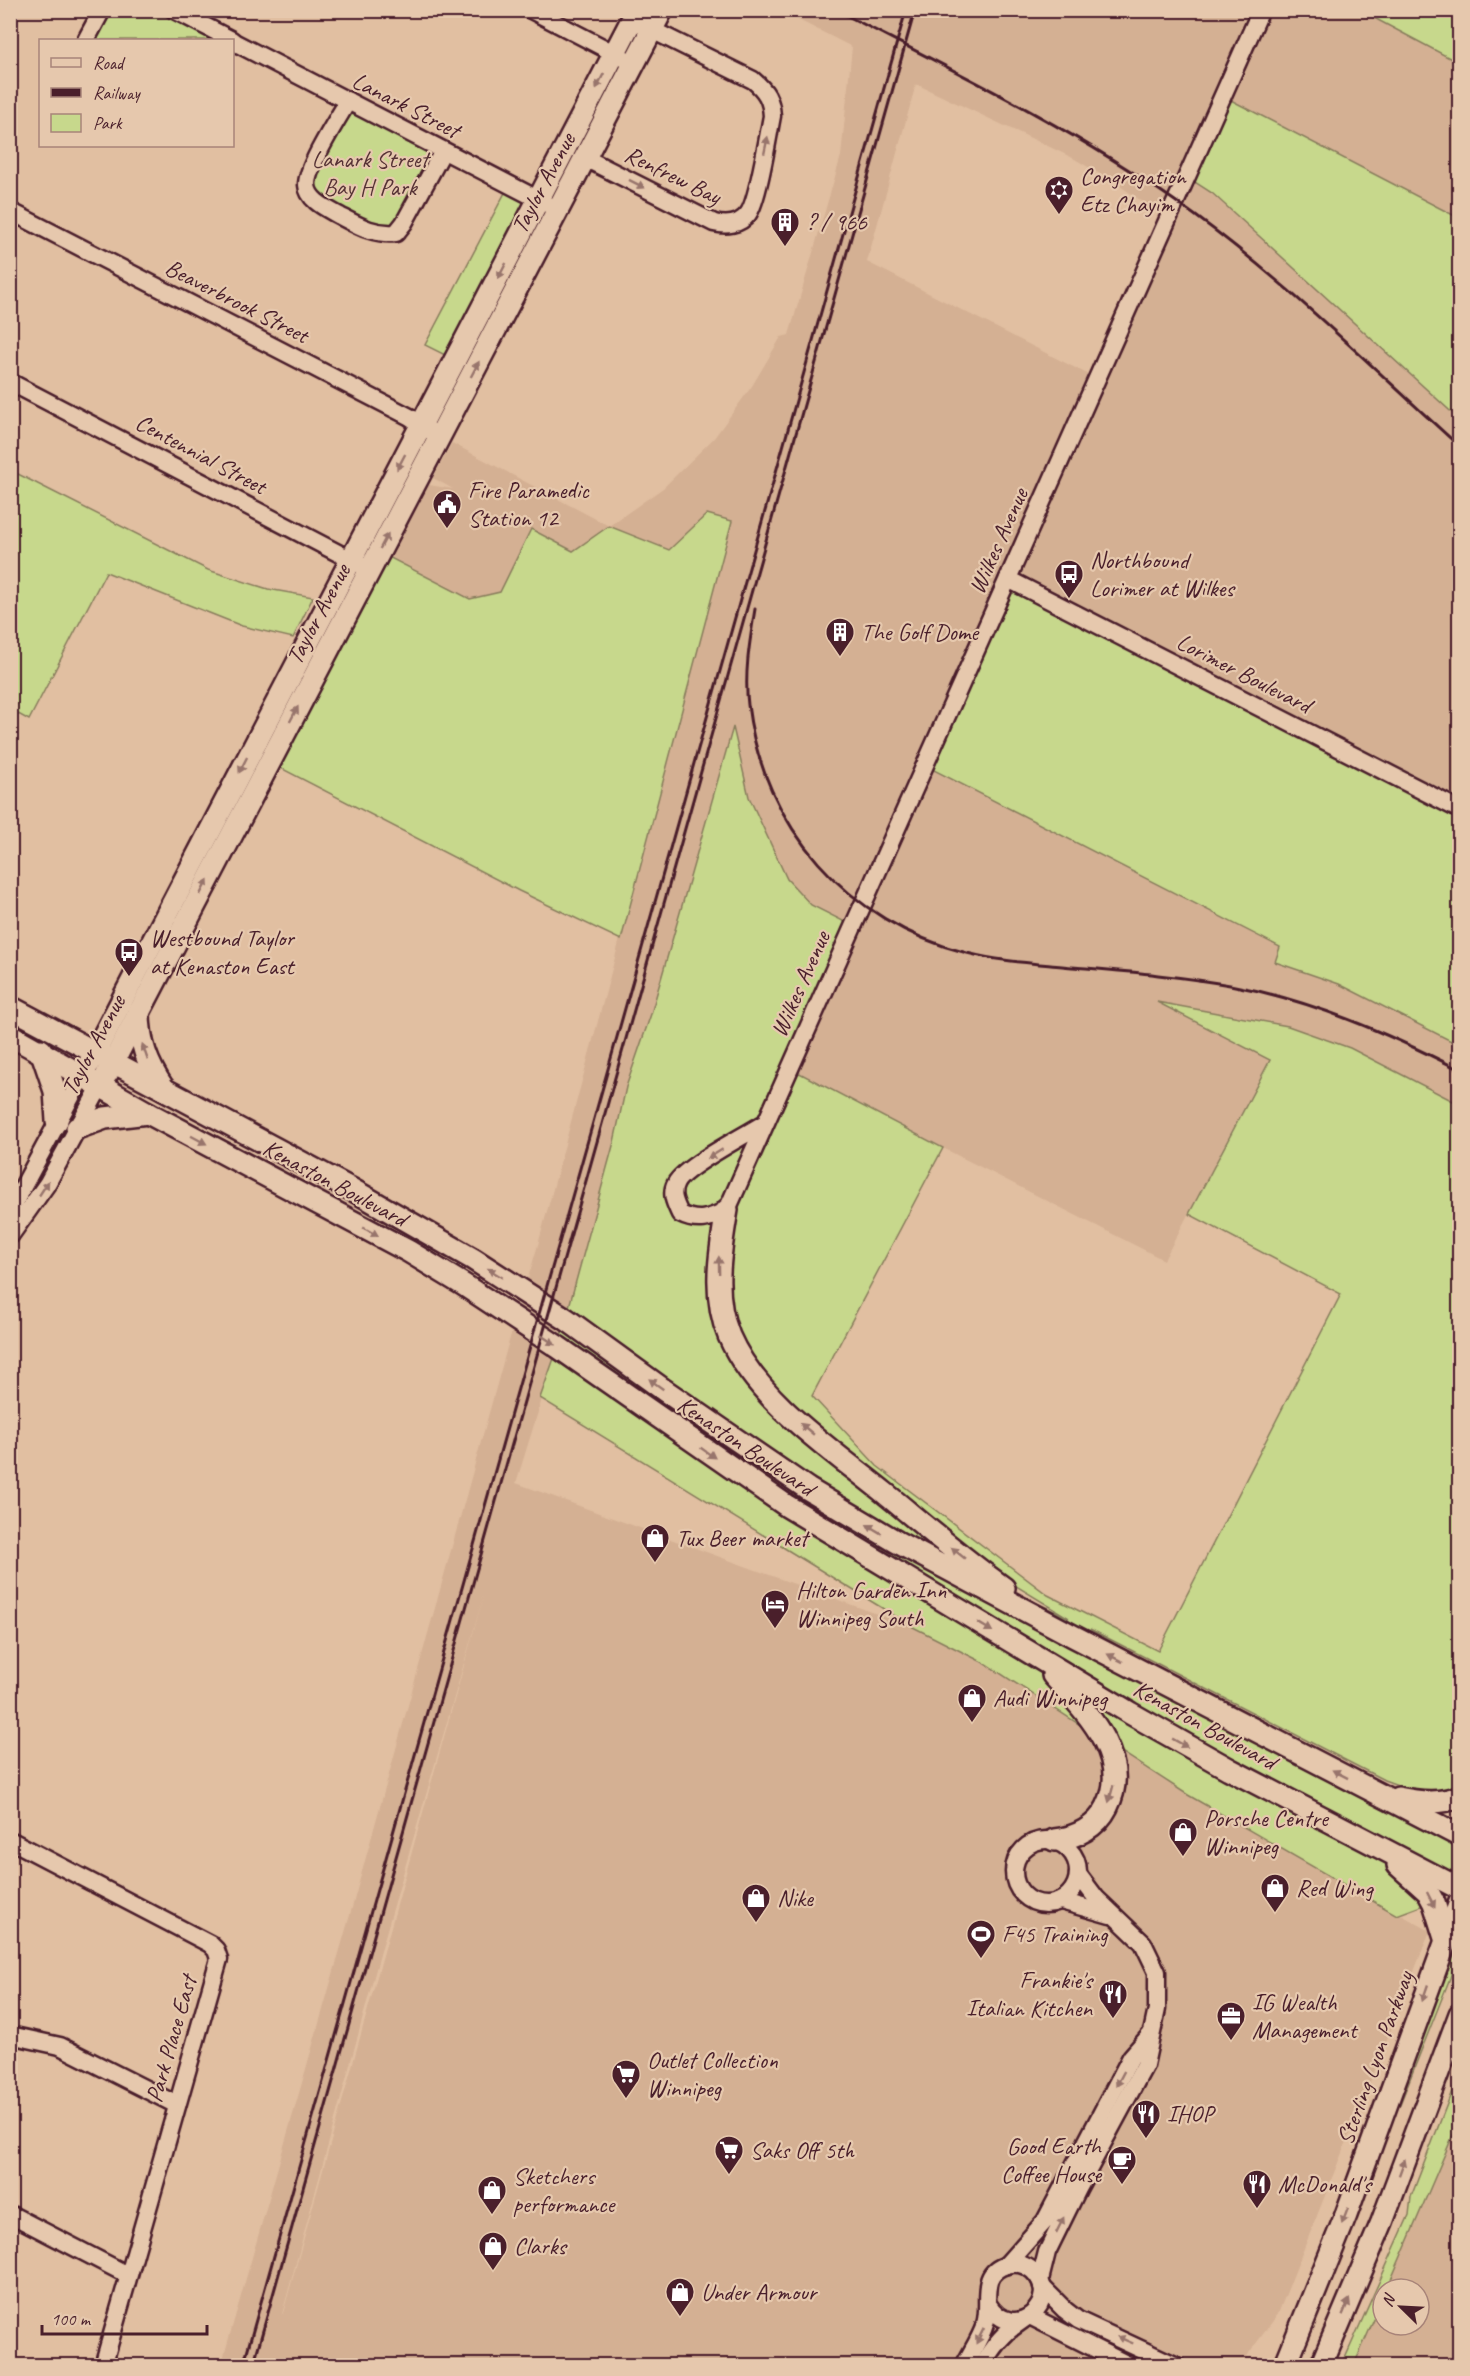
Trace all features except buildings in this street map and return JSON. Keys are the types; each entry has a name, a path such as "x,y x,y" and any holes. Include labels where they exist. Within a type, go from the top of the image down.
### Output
{"main road":[{"name":"Taylor Avenue","path":"92,1080 104,1057 139,1011 662,10"},
{"name":"Taylor Avenue","path":"104,1057 114,1014 634,15"},
{"name":"Kenaston Boulevard","path":"10,1007 362,1195 473,1259 566,1319 808,1489 906,1548 1460,1836"},
{"path":"139,1011 139,1029 144,1052 164,1089"},
{"path":"53,1030 82,1031 114,1014"},
{"name":"Kenaston Boulevard","path":"10,1035 148,1113 334,1211 464,1285 558,1347 787,1506 1038,1659 1179,1742 1460,1889"},
{"path":"40,1050 55,1091 57,1121"},
{"path":"77,1128 105,1118 148,1113"},
{"path":"727,1210 719,1257 721,1307 729,1335 743,1362 771,1396 803,1426 985,1575 1073,1636"},
{"path":"1038,1659 1082,1707 1104,1738 1115,1772 1113,1796 1102,1816 1085,1830 1070,1838 1054,1840"},
{"path":"1382,1795 1416,1802 1440,1802 1460,1796"},
{"path":"1376,1844 1428,1892 1434,1903 1445,1938"},
{"name":"Sterling Lyon Parkway","path":"1285,2366 1346,2215 1460,1902"},
{"path":"1322,2364 1382,2222 1458,2020"},
{"path":"1272,2366 1297,2339"}],"street":[{"path":"87,39 102,10"},
{"name":"Lanark Street","path":"174,10 211,36"},
{"path":"531,10 635,64"},
{"name":"Wilkes Avenue","path":"727,1210 1261,10"},
{"name":"Renfrew Bay","path":"585,158 714,223 725,226 748,214 754,200 772,116 771,103 766,92 753,80 652,30 634,15"},
{"name":"Lanark Street","path":"234,42 558,210"},
{"path":"348,101 310,170 307,185 311,195 322,206 368,231 382,234 396,233 404,223 443,151"},
{"name":"Beaverbrook Street","path":"10,211 421,424 439,437"},
{"name":"Centennial Street","path":"10,382 370,569"},
{"name":"Lorimer Boulevard","path":"1008,579 1460,810"},
{"name":"Taylor Avenue","path":"10,1211 57,1121 92,1080"},
{"name":"Taylor Avenue","path":"10,1236 47,1184 77,1128 92,1080"},
{"path":"727,1210 705,1220 698,1221 688,1218 680,1214 673,1200 675,1185 680,1176 765,1123"},
{"name":"Park Place East","path":"10,1840 210,1944 216,1950 219,1959 103,2366"},
{"path":"1061,1901 1076,1884 1077,1863 1066,1846 1054,1840 1035,1842 1019,1855 1015,1865 1018,1886 1024,1894 1033,1901 1043,1903 1061,1901 1114,1916"},
{"path":"982,2366 995,2343 1041,2304 1041,2284 1047,2252 1145,2065 1153,2031 1157,2009 1157,1972 1143,1942 1095,1897 1078,1874"},
{"path":"1130,2366 1026,2318 1006,2320 992,2311 985,2294 987,2285 998,2269 1006,2265 1045,2221 1131,2057 1153,2031"},
{"path":"10,2035 60,2046 177,2105"},
{"path":"10,2214 128,2275"},
{"path":"1006,2265 1022,2265 1029,2268 1065,2310 1078,2320 1178,2366"},
{"path":"964,2366 985,2325 988,2304"}],"shaded area":[{"path":"781,11 1361,11 1459,63 1459,218 1223,96 1187,177 1211,193 1459,419 1459,810 925,765 1280,947 1275,962 1339,984 1459,1045 1459,1104 1350,1048 1288,1026 1160,1002 1270,1060 1164,1260 943,1148 790,1068 853,926 811,905 787,879 749,797 732,728 558,1347 516,1483 913,1627 986,1664 1188,1795 1430,1931 1278,2314 1249,2353 1243,2365 221,2366 350,1915 507,1348 538,1245 732,521 707,514 669,550 609,526 663,488 714,438 752,386 781,337 789,335 841,156 852,47","holes":["916,84 1073,158 1117,184 1168,219 1097,379 867,262","484,1594 283,2313 282,2314 382,1947"]},
{"path":"452,443 609,526 573,551 531,529 500,592 470,599 391,557 429,485 453,489 433,478"},
{"path":"1459,2121 1459,2365 1354,2366 1371,2327 1371,2337 1431,2337 1431,2277 1392,2277"}],"green space":[{"path":"102,11 174,11 213,31 209,39 87,39"},
{"path":"1361,11 1459,11 1459,63"},
{"path":"1223,96 1459,218 1459,419 1212,193 1187,177"},
{"name":"Lanark Street Bay H Park","path":"354,111 428,149 432,161 400,220 385,228 367,224 325,201 315,189 314,173 345,116"},
{"path":"509,185 539,200 455,360 425,345"},
{"path":"10,470 208,570 268,589 313,597 293,638 242,626 106,572 29,720 11,710"},
{"path":"707,514 732,521 621,940 519,891 269,762 379,552 470,599 500,592 531,529 573,551 609,526 669,550"},
{"path":"1008,579 1459,810 1459,1045 1339,984 1275,962 1280,947 924,765"},
{"path":"733,727 749,797 787,879 811,905 853,926 763,1125 790,1068 943,1148 812,1396 877,1466 1048,1595 1158,1651 1341,1294 1189,1214 1270,1060 1157,1002 1288,1026 1350,1048 1459,1104 1459,1796 1425,1795 1384,1780 1090,1629 1297,1753 1459,1836 1459,1889 1379,1846 1437,1900 1397,1915 1188,1795 986,1664 913,1627 540,1398 558,1347 614,1142 626,1087 651,1014","holes":["954,1564 990,1570 1069,1618"]},
{"path":"1459,1937 1459,1950 1450,1978 1400,2104 1396,2103 1454,1944"},
{"path":"1459,2073 1459,2121 1392,2277 1381,2277 1409,2215 1411,2197"},
{"path":"1371,2300 1371,2326 1354,2365 1342,2365"}],"railway":[{"path":"836,10 1052,123 1175,201 1286,288 1460,447"},
{"path":"243,2366 906,10"},
{"path":"253,2366 915,10"},
{"path":"755,609 747,669 748,705 757,749 772,791 793,829 819,863 849,893 885,919 924,939 979,956 1026,963 1188,979 1260,991 1348,1019 1460,1070"}],"place":[{"name":"Congregation Etz Chayim","path":"1059,216"},
{"name":"? / 966","path":"785,248"},
{"name":"Fire Paramedic Station 12","path":"447,530"},
{"name":"Northbound Lorimer at Wilkes","path":"1069,600"},
{"name":"The Golf Dome","path":"840,658"},
{"name":"Westbound Taylor at Kenaston East","path":"129,978"},
{"name":"Tux Beer market","path":"655,1564"},
{"name":"Hilton Garden Inn Winnipeg South","path":"775,1630"},
{"name":"Audi Winnipeg","path":"972,1724"},
{"name":"Porsche Centre Winnipeg","path":"1183,1858"},
{"name":"Red Wing","path":"1275,1914"},
{"name":"Nike","path":"756,1924"},
{"name":"F45 Training","path":"981,1960"},
{"name":"Frankie's Italian Kitchen","path":"1113,2020"},
{"name":"IG Wealth Management","path":"1231,2042"},
{"name":"Outlet Collection Winnipeg","path":"626,2100"},
{"name":"IHOP","path":"1146,2140"},
{"name":"Saks Off 5th","path":"729,2176"},
{"name":"Good Earth Coffee House","path":"1122,2186"},
{"name":"McDonald's","path":"1257,2210"},
{"name":"Sketchers performance","path":"492,2216"},
{"name":"Clarks","path":"493,2272"},
{"name":"Under Armour","path":"680,2318"}]}
